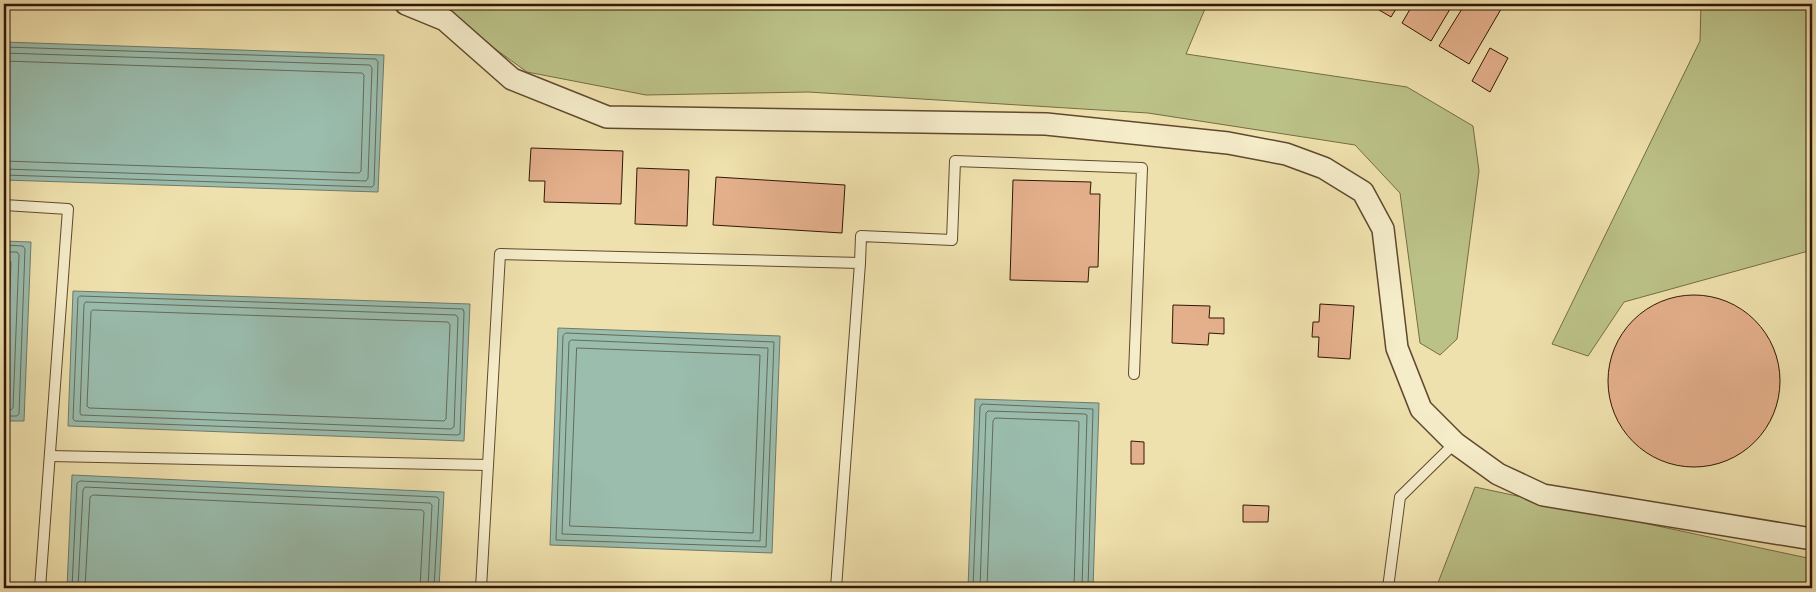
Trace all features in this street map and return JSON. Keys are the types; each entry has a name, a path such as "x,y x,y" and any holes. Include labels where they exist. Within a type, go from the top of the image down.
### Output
{"street":[{"path":"406,4 445,20 512,79 606,117 1046,124 1228,144 1286,154 1324,168 1363,192 1382,229 1397,348 1420,409 1455,443 1498,474 1543,495 1812,539"}],"lane":[{"path":"836,588 861,236 952,240 955,160 1142,168 1134,374"},
{"path":"4,206 68,209 40,588"},
{"path":"481,588 500,254 860,263"},
{"path":"1388,588 1400,497 1455,443"},
{"path":"50,456 488,465"}],"green space":[{"path":"433,4 1207,4 1186,54 1407,87 1473,126 1479,171 1457,339 1440,355 1420,343 1400,193 1355,145 1148,113 808,92 646,95 527,72"},
{"path":"1701,4 1812,4 1812,250 1624,302 1588,356 1552,344 1700,41"},
{"path":"1475,487 1812,559 1812,588 1436,588"}],"water":[{"path":"4,42 384,55 378,192 4,180"},
{"path":"4,241 31,242 24,421 4,421"},
{"path":"73,291 470,304 464,441 68,426"},
{"path":"558,328 780,336 772,553 550,545"},
{"path":"975,399 1099,403 1093,588 968,588"},
{"path":"72,475 444,492 439,588 67,588"}],"building":[{"path":"1369,4 1399,4 1391,17"},
{"path":"1413,4 1453,4 1431,41 1402,23"},
{"path":"1465,4 1504,4 1469,64 1439,46"},
{"path":"1490,48 1508,58 1490,92 1472,81"},
{"path":"531,148 623,151 621,204 544,202 545,181 529,181"},
{"path":"637,168 689,170 687,226 635,224"},
{"path":"716,177 845,185 842,233 713,225"},
{"path":"1013,180 1091,182 1090,194 1100,194 1098,267 1089,267 1088,282 1010,280"},
{"path":"1686,295 1702,295 1735,305 1755,320 1770,340 1778,364 1780,381 1778,398 1770,422 1755,442 1735,457 1719,463 1702,467 1686,467 1653,457 1628,436 1618,422 1612,406 1608,389 1608,373 1618,340 1639,315 1653,305 1669,299"},
{"path":"1320,304 1354,306 1350,359 1318,357 1319,337 1312,337 1313,322 1319,322"},
{"path":"1173,305 1210,306 1209,318 1224,318 1224,334 1209,333 1208,345 1172,343"},
{"path":"1131,441 1144,442 1144,464 1131,464"},
{"path":"1243,505 1269,506 1268,522 1243,522"}]}
